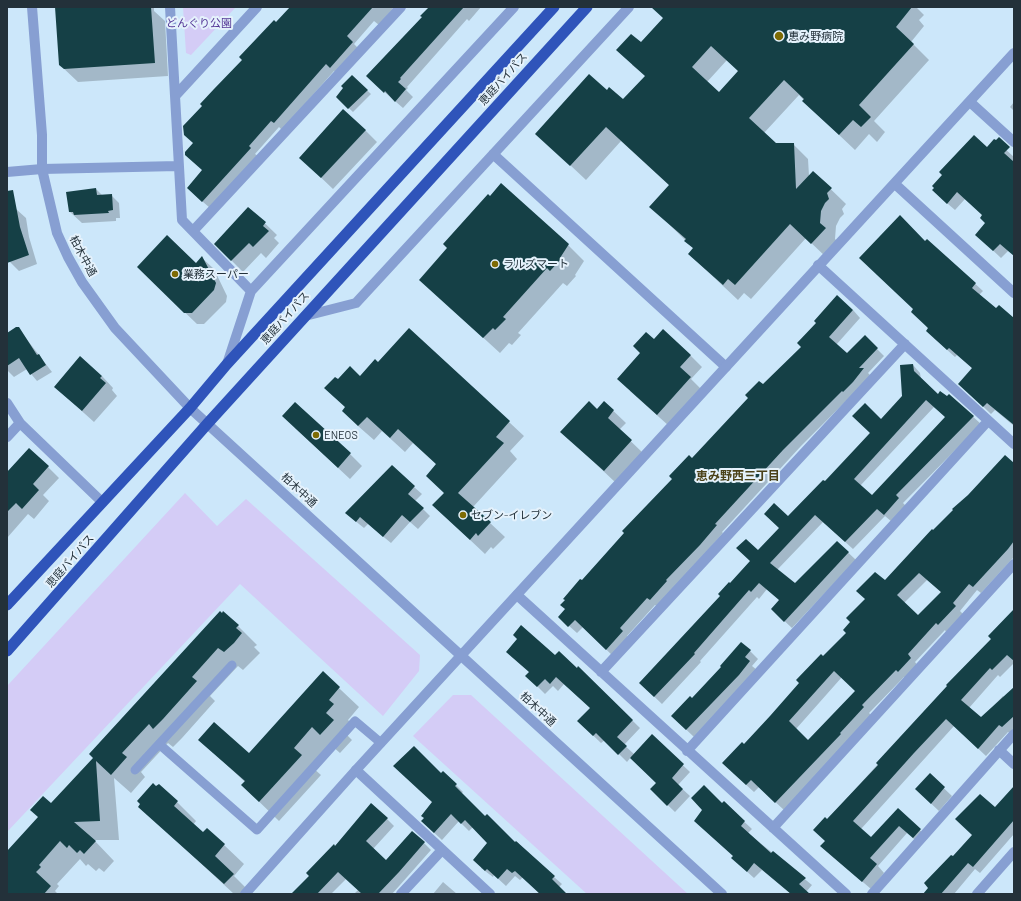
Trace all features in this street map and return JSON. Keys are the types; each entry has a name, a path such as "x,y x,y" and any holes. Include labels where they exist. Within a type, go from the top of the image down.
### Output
{"highway":[{"name":"恵庭バイパス","path":"7,605 101,502 190,408 227,364 554,7"},
{"name":"恵庭バイパス","path":"7,651 208,423 587,7"}],"street":[{"name":"柏木中通","path":"32,7 42,135 42,169 57,233 82,282 115,328 190,408 722,894"},
{"path":"170,7 182,220 251,291"},
{"path":"176,96 256,7"},
{"path":"193,231 401,7"},
{"path":"227,364 251,291 514,7"},
{"path":"305,316 356,303 629,7"},
{"path":"245,894 356,770 462,657 818,265 1014,53"},
{"path":"970,102 1014,142"},
{"path":"493,154 726,367"},
{"path":"7,172 42,169 178,166"},
{"path":"894,184 1014,293"},
{"path":"818,265 1014,444"},
{"path":"601,672 905,344"},
{"path":"7,403 20,423 101,502"},
{"path":"687,751 988,421"},
{"path":"7,437 20,423"},
{"path":"773,828 1014,564"},
{"path":"517,595 846,894"},
{"path":"872,894 1014,734"},
{"path":"999,750 1014,764"},
{"path":"356,770 490,894"},
{"path":"401,894 442,850"},
{"path":"977,894 1014,852"}],"lane":[{"path":"134,770 232,665"},
{"path":"159,744 257,830 355,721 381,743"}],"green space":[{"name":"どんぐり公園","path":"183,7 236,7 191,55 186,53"},
{"path":"185,493 217,526 246,499 420,655 419,671 383,716 240,584 7,832 7,686"},
{"path":"453,695 471,695 688,894 587,894 413,736"}],"building":[{"path":"55,7 151,7 155,63 64,69 59,65"},
{"path":"290,7 373,7 347,36 353,42 330,68 326,64 274,123 271,121 249,146 251,148 202,202 187,188 202,170 185,155 185,152 193,143 184,135 183,126 202,106 200,104 242,60 239,57 274,20 276,22"},
{"path":"429,7 464,7 400,78 401,79 398,82 406,89 395,102 385,91 384,93 366,76 422,17 420,16"},
{"path":"651,7 912,7 896,27 914,44 859,105 871,117 861,127 853,120 839,135 802,101 804,99 784,80 749,118 776,143 794,143 796,189 813,171 832,188 827,193 829,199 821,211 820,223 826,228 811,244 790,224 735,285 728,279 723,285 688,254 693,248 684,241 686,239 649,207 669,185 606,127 570,166 535,134 589,74 607,90 609,87 623,99 645,76 616,50 631,34 641,42 663,18","holes":["711,46 738,71 719,92 692,67"]},
{"path":"352,75 368,90 348,109 336,97 343,88 341,86"},
{"path":"343,109 366,130 321,178 299,158"},
{"path":"974,135 987,147 994,139 996,140 999,137 1010,147 1004,153 1014,162 1014,256 1000,244 993,251 975,235 985,223 980,218 982,215 957,192 947,204 932,190 934,188 932,186 942,175 939,172"},
{"name":"ラルズマート","path":"501,183 569,244 560,258 561,259 550,271 547,268 503,317 506,319 495,330 493,328 483,338 419,280 447,248 443,244 488,194 490,196"},
{"path":"96,188 97,195 112,194 113,210 108,211 109,213 74,215 73,212 69,212 66,192"},
{"path":"13,190 20,227 29,255 7,263 7,191"},
{"path":"248,207 266,222 263,226 269,231 253,247 249,243 231,261 214,244"},
{"path":"900,215 925,241 927,239 976,283 972,288 996,308 999,305 1014,318 1014,425 987,403 983,407 958,384 972,368 949,348 947,350 926,331 928,328 911,312 913,309 859,258"},
{"name":"業務スーパー","path":"167,235 196,263 202,256 216,283 214,290 192,313 184,313 137,267"},
{"path":"837,295 853,310 829,337 847,353 865,335 878,348 859,368 864,368 853,382 843,392 842,391 783,450 715,524 717,525 700,545 666,580 667,581 650,600 647,598 620,628 623,631 606,650 575,620 568,627 558,617 565,609 560,605 565,600 563,599 624,533 622,531 672,479 669,476 689,455 692,458 748,398 745,395 759,381 763,384 801,347 797,343 816,323 814,321"},
{"path":"16,327 19,327 37,355 39,354 46,365 30,375 19,358 7,366 7,333"},
{"path":"409,328 510,421 496,437 504,443 458,493 491,522 478,536 476,533 470,540 432,505 444,493 426,476 436,464 398,429 390,438 367,417 358,426 342,411 345,407 324,388 335,377 338,379 350,366 360,376 375,359 378,362"},
{"path":"663,329 691,355 680,367 691,377 657,415 617,379 640,353 633,346 646,332 654,339"},
{"path":"80,356 102,376 100,378 106,383 82,411 54,387"},
{"path":"913,364 914,371 938,394 940,391 947,396 949,394 974,416 896,495 899,498 884,515 877,509 845,542 815,515 770,563 795,583 837,541 849,552 784,622 771,609 779,600 759,583 751,592 749,590 694,653 695,654 654,697 639,683 720,596 718,594 750,561 736,548 746,539 758,550 779,528 764,514 774,503 788,516 823,480 825,481 870,433 852,416 865,403 881,419 902,396 900,365","holes":["926,400 945,417 872,495 854,479"]},
{"path":"589,401 597,409 604,401 614,410 608,418 632,440 604,471 560,432"},
{"name":"ENEOS","path":"295,402 351,453 338,468 282,416"},
{"path":"29,448 49,466 33,484 39,490 22,509 16,503 7,512 7,472"},
{"path":"1005,455 1014,463 1014,541 1008,549 973,587 969,584 953,603 956,606 938,625 936,623 908,654 911,658 898,672 896,670 862,705 864,707 840,733 841,734 775,803 751,780 746,785 722,763 742,742 744,744 770,716 799,683 796,680 821,654 823,656 846,633 843,630 850,622 846,618 865,599 856,591 875,572 885,580 932,529 933,530 953,510 952,509 968,495","holes":["919,573 941,592 918,615 897,595","834,671 855,691 808,740 789,721"]},
{"path":"392,465 415,486 408,494 424,508 410,522 402,515 383,537 360,517 356,522 345,513"},
{"path":"1014,609 1014,661 1007,655 992,670 990,668 961,700 981,717 1014,687 1014,716 1002,727 999,725 978,749 946,719 914,753 853,821 871,837 898,808 921,829 913,838 899,826 870,858 877,864 862,882 820,846 825,841 813,830 825,817 827,819 878,765 876,763 947,686 946,685 991,639 988,636"},
{"path":"220,611 222,613 223,611 239,625 236,628 242,633 234,643 224,652 218,648 192,677 197,681 163,719 153,729 149,724 122,753 127,757 111,775 96,761 100,821 74,822 96,841 84,854 80,850 77,853 69,845 67,848 60,841 39,865 41,867 36,872 51,886 44,894 7,894 7,851 38,817 30,810 43,796 51,803 93,758 89,754"},
{"path":"521,625 555,655 559,651 577,668 578,666 633,720 617,737 627,746 618,755 596,733 593,736 577,721 590,708 556,677 550,684 545,679 537,687 525,676 529,672 506,652 517,639 513,635"},
{"path":"741,642 751,650 745,657 750,661 739,675 686,730 671,716 690,696 692,698 721,667 720,666"},
{"path":"323,671 340,687 329,700 334,704 326,713 334,720 320,735 312,727 294,748 302,755 259,802 241,785 245,781 198,740 214,722 249,753"},
{"path":"652,734 684,764 672,778 683,789 667,806 650,789 656,783 630,758"},
{"path":"414,746 441,773 443,771 457,784 455,786 485,816 487,814 515,842 516,841 555,876 552,879 567,894 540,894 515,871 512,873 507,869 498,879 487,869 485,871 473,860 487,843 465,820 461,824 451,814 434,833 421,821 424,818 421,816 432,802 393,766"},
{"path":"930,773 945,787 931,804 915,789"},
{"path":"153,783 156,786 159,784 178,801 174,806 203,832 207,828 225,844 215,856 234,874 224,884 138,807 140,804 137,801"},
{"path":"704,785 722,803 724,801 745,821 741,826 771,853 773,851 806,878 799,884 810,894 791,894 754,863 747,872 731,858 733,856 694,821 702,810 691,798"},
{"path":"1014,786 1014,820 973,867 968,863 941,894 923,894 928,888 924,883 951,855 953,856 972,835 955,819 980,794 995,807"},
{"path":"371,803 388,818 366,841 386,860 412,831 425,842 378,894 362,894 338,872 317,894 291,894 309,876 306,873 334,844 335,846"}],"place":[{"name":"恵み野病院","path":"779,36"},
{"name":"ラルズマート","path":"495,264"},
{"name":"業務スーパー","path":"175,274"},
{"name":"ENEOS","path":"316,435"},
{"name":"セブン-イレブン","path":"463,515"}],"district":[{"name":"恵み野西三丁目","path":"738,476"}]}
